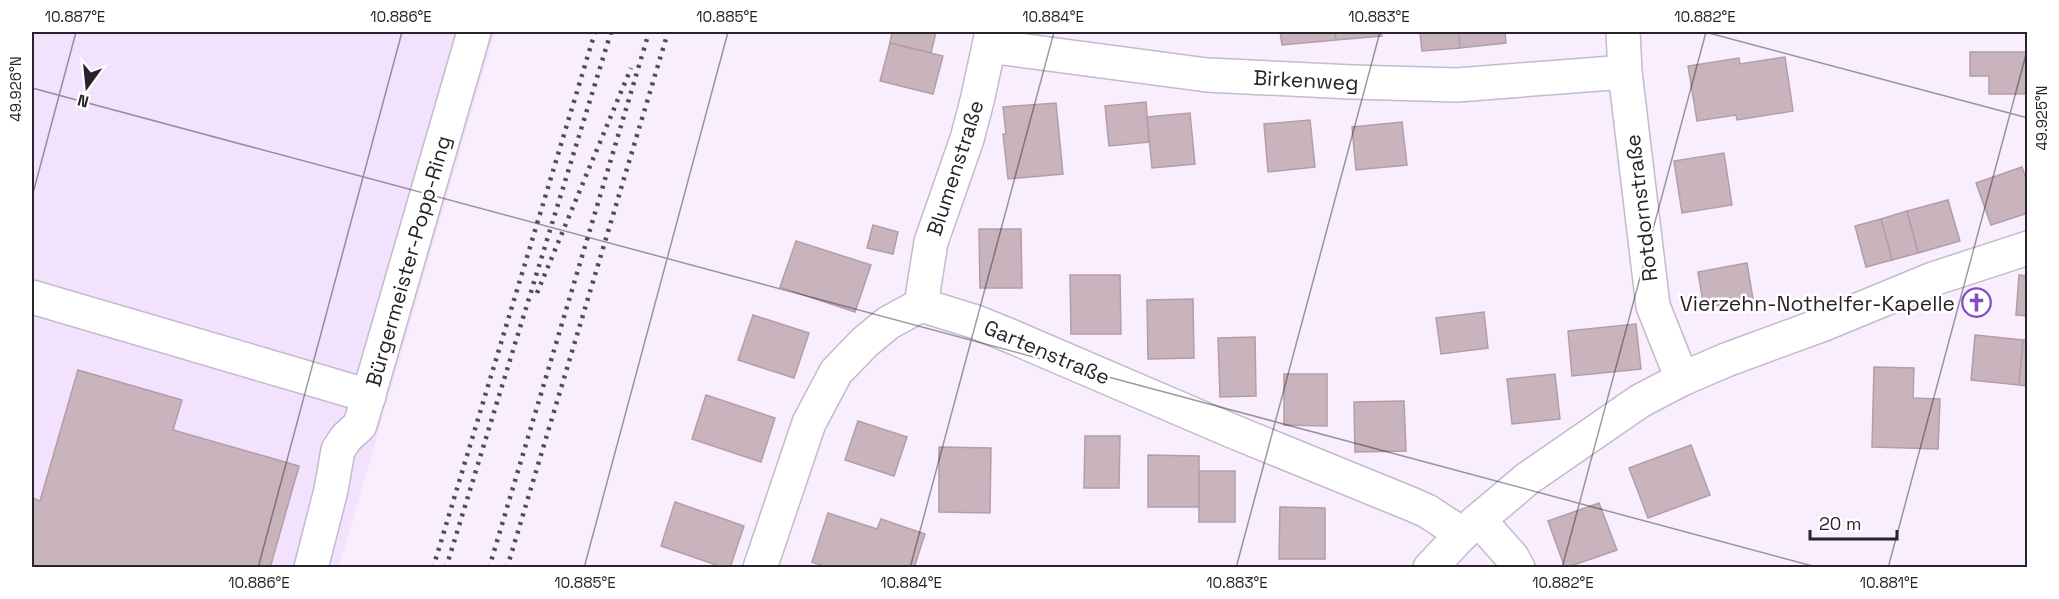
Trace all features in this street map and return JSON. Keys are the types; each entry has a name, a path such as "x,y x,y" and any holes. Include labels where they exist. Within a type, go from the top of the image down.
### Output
{"street":[{"name":"Bürgermeister-Popp-Ring","path":"32,297 369,396 474,32"},
{"name":"Rotdornstraße","path":"1623,32 1625,72 1653,306 1682,379"},
{"name":"Birkenweg","path":"990,39 1207,75 1457,85 1625,72"},
{"name":"Blumenstraße","path":"921,305 931,242 967,139 990,39"},
{"path":"1430,567 1470,527 1527,479 1640,401 1682,379 1933,279 2028,248"},
{"path":"760,567 809,423 836,372 865,342 888,323 921,305"},
{"name":"Gartenstraße","path":"921,305 976,322 1232,431 1470,527 1512,557 1518,567"},
{"path":"311,567 331,490 338,450 346,438 360,425 369,396"}],"shaded area":[{"path":"32,32 495,32 339,567 32,567"}],"building":[{"path":"892,32 936,32 931,53 890,43"},
{"path":"1280,32 1335,32 1336,40 1282,45"},
{"path":"1335,32 1381,32 1382,36 1336,40"},
{"path":"1420,32 1459,32 1460,48 1422,51"},
{"path":"1459,32 1505,32 1506,43 1460,48"},
{"path":"890,43 943,56 933,94 880,81"},
{"path":"1970,52 2028,52 2028,108 2027,94 1989,94 1989,76 1970,76"},
{"path":"1785,57 1793,111 1737,120 1736,115 1697,121 1688,66 1739,58 1740,64"},
{"path":"1146,102 1149,142 1109,146 1105,106"},
{"path":"1056,103 1063,174 1008,179 1003,134 1006,134 1003,107"},
{"path":"1190,113 1195,164 1152,168 1147,117"},
{"path":"1310,120 1315,167 1268,172 1264,124"},
{"path":"1402,122 1407,165 1356,170 1352,127"},
{"path":"1724,153 1732,205 1682,213 1674,161"},
{"path":"2022,167 2028,184 2028,213 1991,225 1976,183"},
{"path":"1948,200 1960,241 1918,253 1907,211"},
{"path":"1907,211 1918,253 1892,260 1881,219"},
{"path":"1881,219 1892,260 1866,267 1855,226"},
{"path":"873,225 898,232 893,254 867,248"},
{"path":"979,229 1021,229 1022,288 980,288"},
{"path":"796,241 871,265 855,312 780,287"},
{"path":"1747,263 1753,299 1704,308 1698,272"},
{"path":"1070,275 1120,275 1121,334 1071,334"},
{"path":"2019,275 2028,276 2028,316 2016,315"},
{"name":"Vierzehn-Nothelfer-Kapelle","path":"1969,297 1983,297 1982,310 1969,310"},
{"path":"1193,299 1194,358 1148,359 1147,300"},
{"path":"1484,312 1488,348 1441,354 1436,318"},
{"path":"753,315 809,333 794,378 738,360"},
{"path":"1636,324 1641,369 1572,376 1568,331"},
{"path":"1975,335 2023,340 2019,385 1971,380"},
{"path":"1255,337 1256,396 1220,397 1218,338"},
{"path":"2023,340 2028,340 2028,386 2019,385"},
{"path":"1874,367 1914,368 1913,398 1940,399 1938,449 1872,447"},
{"path":"78,370 182,400 173,430 299,466 270,568 32,568 32,498 40,501"},
{"path":"1284,374 1327,374 1327,426 1284,425"},
{"path":"1555,374 1560,419 1512,424 1507,379"},
{"path":"706,395 775,418 761,462 692,439"},
{"path":"1404,401 1406,451 1355,452 1354,402"},
{"path":"858,421 907,437 894,476 845,460"},
{"path":"1085,436 1120,436 1119,488 1084,488"},
{"path":"1691,445 1710,495 1648,518 1629,468"},
{"path":"939,447 991,448 990,513 939,512"},
{"path":"1148,455 1199,456 1199,507 1148,507"},
{"path":"1199,471 1235,471 1235,522 1199,522"},
{"path":"675,502 744,526 730,568 661,546"},
{"path":"1599,503 1617,550 1565,568 1548,521"},
{"path":"1280,507 1325,508 1325,559 1279,559"},
{"path":"828,513 877,529 881,519 925,534 914,568 829,568 812,562"}],"railway":[{"path":"433,568 595,32"},
{"path":"446,568 611,32"},
{"path":"489,568 649,32"},
{"path":"507,568 668,32"},
{"path":"537,293 631,68"}],"place":[{"name":"Vierzehn-Nothelfer-Kapelle","path":"1976,303"}]}
